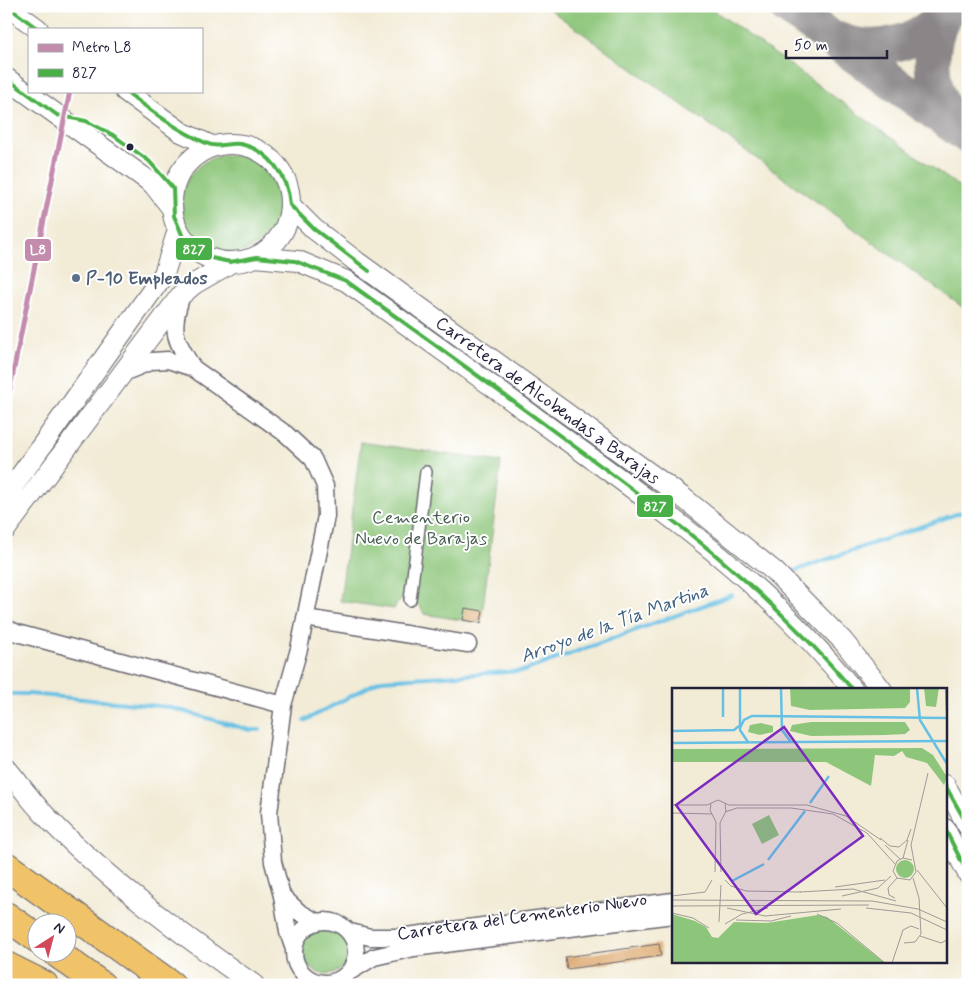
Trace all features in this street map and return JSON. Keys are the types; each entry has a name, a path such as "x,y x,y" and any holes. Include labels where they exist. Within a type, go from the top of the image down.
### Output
{"highway":[{"path":"6,866 170,985"},
{"path":"6,916 28,932"},
{"path":"72,964 101,985"},
{"path":"6,966 44,985"}],"street":[{"path":"7,6 37,28"},
{"path":"6,78 153,184 171,207 178,230 187,243 200,254 215,260 232,262"},
{"path":"126,92 181,132 212,146"},
{"path":"6,530 181,295 194,284 232,262 255,257 274,244 286,226 290,204 289,190 284,177 266,155 240,144 212,146 195,155 181,170 173,188 171,207"},
{"name":"Carretera de Alcobendas a Barajas","path":"290,204 314,229 357,262 681,496 774,571 842,641 880,688"},
{"path":"6,496 164,274 178,230"},
{"name":"Carretera de Alcobendas a Barajas","path":"255,257 298,261 346,281 662,508 755,585 825,655 851,688"},
{"path":"181,295 173,322 176,342 193,368"},
{"path":"123,373 152,361 160,360 168,360 193,368 286,434 313,459 326,486 326,516 306,618 284,705 269,812 273,862 282,896 288,932 299,968 314,981 334,983 351,971 357,951 350,932 335,922 318,922 299,912 282,896"},
{"path":"410,600 426,472"},
{"path":"306,618 468,644"},
{"path":"10,632 284,705"},
{"path":"6,768 42,812 94,862 198,946 254,985"},
{"path":"946,786 968,826"},
{"path":"946,831 968,874"},
{"name":"Carretera del Cementerio Nuevo","path":"350,932 370,937 399,937 672,902"},
{"name":"Carretera del Cementerio Nuevo","path":"351,971 374,958 414,948 672,915"},
{"path":"294,949 302,931 318,922"}],"green space":[{"path":"545,6 708,6 968,193 968,311"},
{"path":"230,155 249,159 264,170 275,185 279,204 275,223 264,238 249,249 230,253 211,249 196,238 185,223 181,204 185,185 196,170 211,159"},
{"name":"Cementerio Nuevo de Barajas","path":"361,442 501,462 481,623 424,614 417,604 407,600 398,602 394,609 340,601"},
{"path":"326,926 335,928 343,933 348,941 350,950 348,959 343,967 335,972 326,974 317,972 309,967 304,959 302,950 304,941 309,933 317,928"}],"building":[{"path":"465,608 483,611 481,623 463,620"},
{"path":"659,944 661,956 567,969 565,957"}],"waterway":[{"name":"Arroyo de la Tía Martina","path":"794,571 968,510"},
{"name":"Arroyo de la Tía Martina","path":"304,721 381,680 523,671 732,595"},
{"name":"Arroyo de la Tía Martina","path":"6,694 29,694 168,707 250,730 260,730"}],"taxiway":[{"path":"786,6 968,136"},
{"path":"950,6 936,35 933,66 939,97 955,124"},
{"path":"838,40 867,46 895,44 922,32 945,13"}],"metro line":[{"name":"L8","path":"6,408 70,92"}],"transit line":[{"name":"827","path":"7,6 37,28"},
{"name":"827","path":"6,78 57,115 86,121 113,135 149,161 173,188 174,216 184,239 202,256 230,262 257,257 295,261 346,281 455,359 603,467 716,555 786,619 851,688"},
{"name":"827","path":"126,92 174,126 210,145 240,144 260,152 276,166 286,184 290,205 314,229 369,271"},
{"name":"827","path":"946,787 968,826"},
{"name":"827","path":"946,831 968,874"}],"place":[{"name":"P-10 Empleados","path":"76,278"}]}
